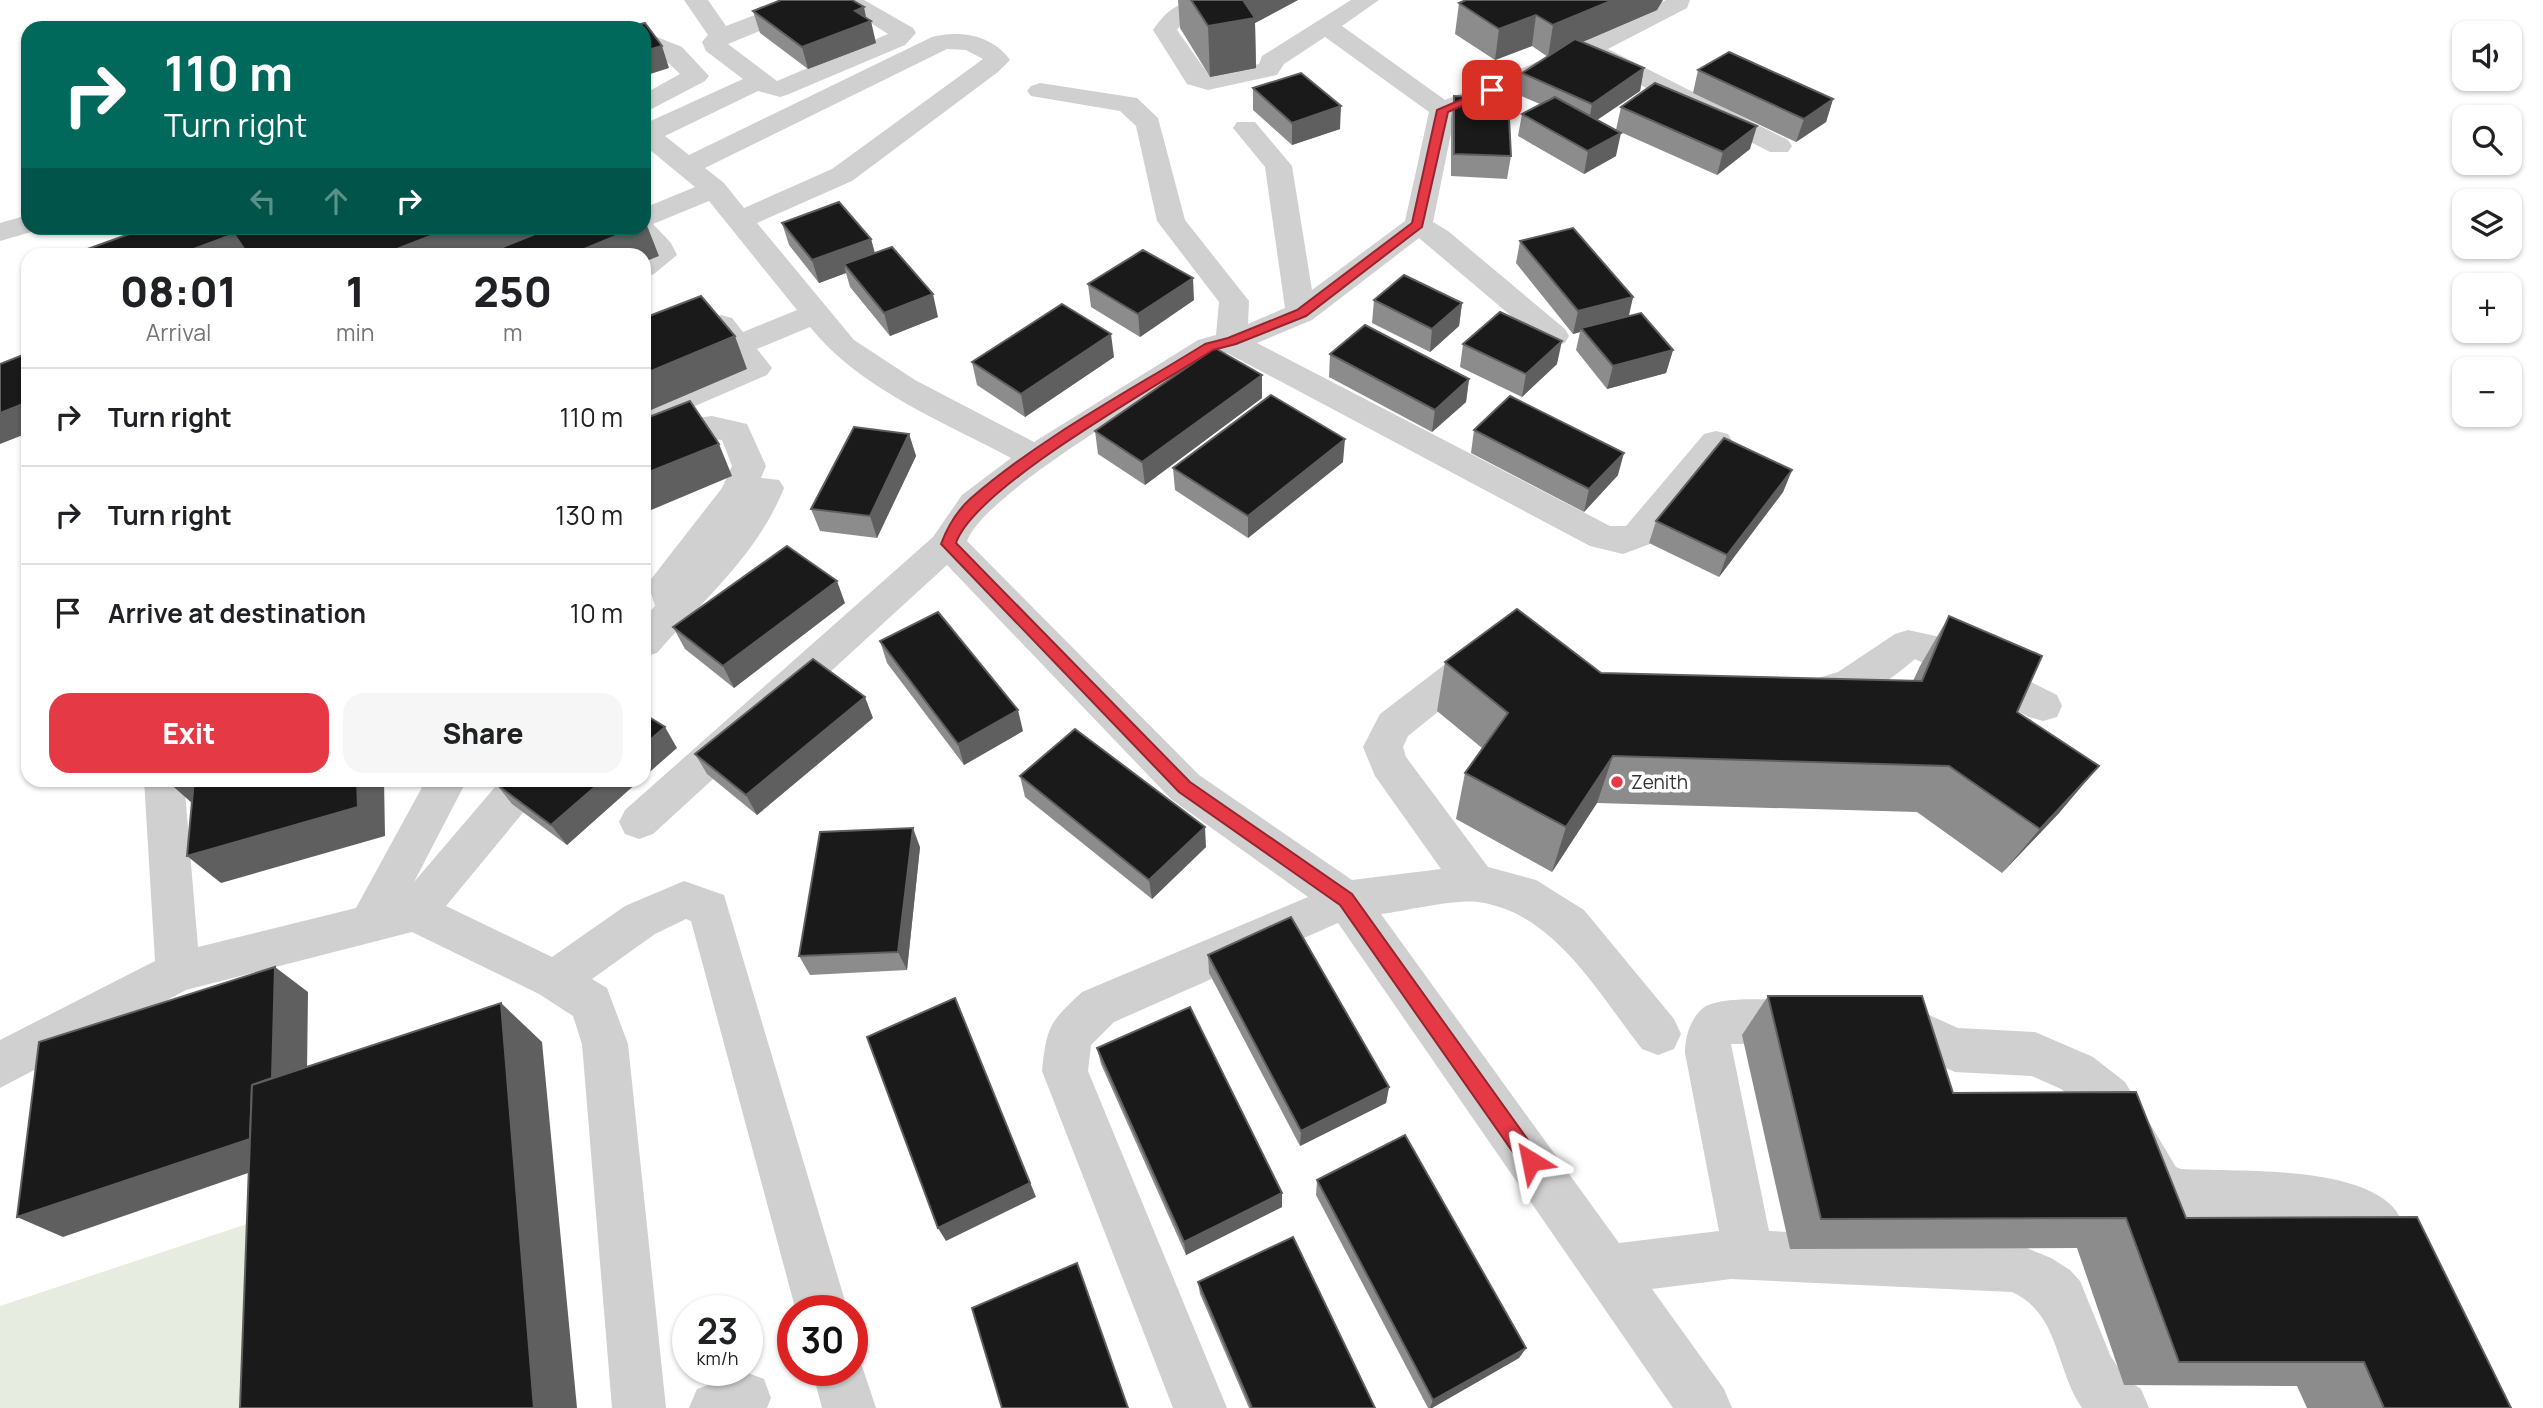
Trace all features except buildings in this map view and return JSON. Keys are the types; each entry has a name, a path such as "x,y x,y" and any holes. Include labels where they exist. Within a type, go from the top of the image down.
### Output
{"street":[{"path":"696,0 721,37"},
{"path":"815,0 721,37 714,42 715,46 770,88 790,86 896,40 904,33 846,0"},
{"path":"1207,0 1166,26 1196,79 1202,82 1268,70 1272,67 1270,61 1367,0"},
{"path":"1443,110 1589,49 1646,22 1679,3 1678,0"},
{"path":"1324,25 1443,110"},
{"path":"688,166 941,42 955,39 968,42 993,54 997,60 842,175 740,220"},
{"path":"651,42 658,41 668,47 696,76 651,118"},
{"path":"1589,49 1779,146"},
{"path":"651,121 760,81"},
{"path":"1040,91 1128,104 1149,124 1171,220 1234,301 1231,341"},
{"path":"639,822 948,544 953,531 974,504 1034,457 1209,347 1301,313 1418,225 1443,110"},
{"path":"651,128 714,189 816,314 851,352 904,387 1034,457"},
{"path":"1246,128 1278,166 1301,313"},
{"path":"651,215 714,189"},
{"path":"1418,225 1438,237 1553,336"},
{"path":"0,232 21,226"},
{"path":"647,235 661,249 662,255 651,263"},
{"path":"740,344 816,314"},
{"path":"651,350 717,325 724,326 755,364 755,370 651,415"},
{"path":"1231,341 1602,537 1623,541 1638,535 1716,442"},
{"path":"651,444 693,429 717,425 735,432 748,466 737,493 666,583 674,609"},
{"path":"651,635 744,535 760,510 767,488"},
{"path":"948,544 1185,787 1346,900 1705,1408"},
{"path":"1475,883 1390,764 1383,747 1394,724 1478,659 1504,643 1514,646"},
{"path":"1774,701 1838,691 1857,682 1908,644 1927,647 2043,706"},
{"path":"165,787 178,972"},
{"path":"370,924 443,787"},
{"path":"0,1066 26,1048 178,972 415,912 520,787"},
{"path":"1200,1408 1065,1071 1069,1035 1098,1007 1346,900 1475,883 1521,892 1569,925 1658,1034"},
{"path":"555,980 640,920 684,900 709,908 818,1295"},
{"path":"415,912 555,980 591,1003 605,1044 639,1408"},
{"path":"1749,1255 1708,1053 1708,1038 1720,1022 1885,1022 1902,1025 1955,1050 2035,1054 2077,1073 2108,1098 2159,1184 2181,1193 2308,1200 2349,1206 2376,1225 2412,1298"},
{"path":"1608,1270 1731,1254 2012,1267 2040,1278 2062,1299 2098,1388 2122,1408"},
{"path":"843,1386 849,1408"}],"shaded area":[{"path":"253,1222 250,1408 0,1408 0,1306"}],"place":[{"name":"Zenith","path":"1617,782"}],"route":[{"path":"1492,90 1443,110 1418,225 1301,313 1209,347 1034,457 974,504 953,531 948,544 1185,787 1346,900 1531,1161"}]}
